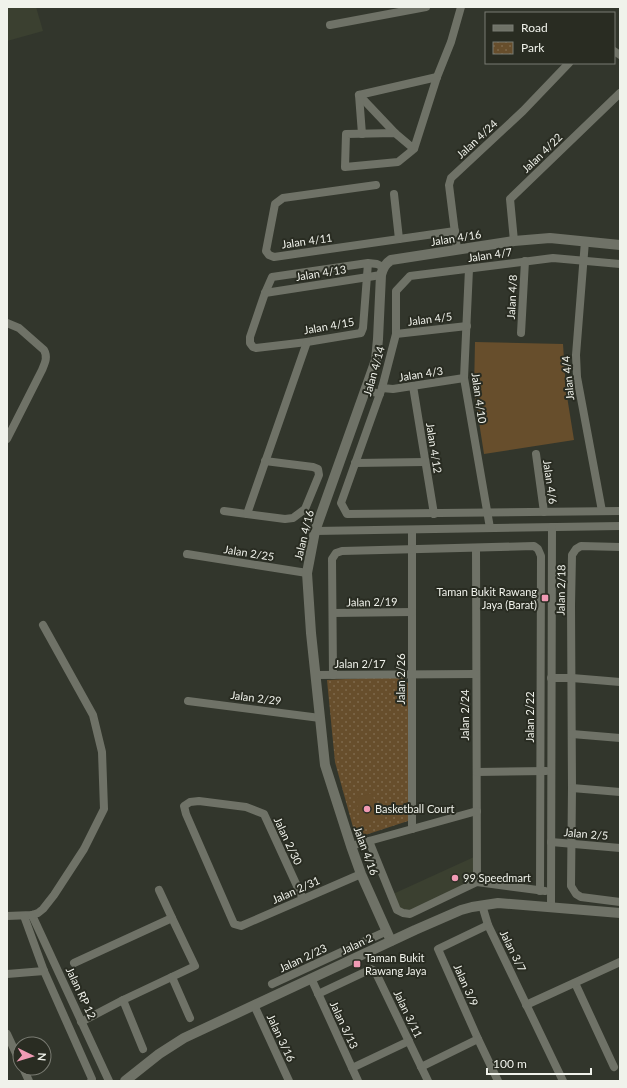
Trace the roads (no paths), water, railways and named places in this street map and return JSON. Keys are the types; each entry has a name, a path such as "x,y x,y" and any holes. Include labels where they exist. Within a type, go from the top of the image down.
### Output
{"street":[{"path":"330,25 426,7"},
{"path":"395,134 346,134 345,167 398,162 414,149 437,77 451,42 461,7"},
{"name":"Jalan 4/24","path":"457,250 449,185 451,178 523,111 568,64"},
{"path":"359,95 437,77"},
{"name":"Jalan 4/22","path":"514,241 510,199 620,93"},
{"path":"359,95 395,134 414,149"},
{"path":"359,95 362,134"},
{"name":"Jalan 4/11","path":"376,185 283,198 275,204 266,251 269,255 274,257 455,230"},
{"path":"394,194 400,239"},
{"name":"Jalan 4/16","path":"391,941 350,846 325,765 315,675 307,573 315,531 376,360 382,271 391,260 514,241 550,238 620,245"},
{"name":"Jalan 4/4","path":"585,241 576,355 577,377 602,511"},
{"name":"Jalan 4/7","path":"403,283 410,276 553,258 620,264"},
{"name":"Jalan 4/8","path":"521,333 525,261"},
{"path":"265,293 272,277 368,263 376,264 382,271"},
{"name":"Jalan 4/15","path":"265,293 250,337 250,343 253,347 256,348 307,342 359,333 362,332 363,328 368,263"},
{"name":"Jalan 4/10","path":"469,269 464,378 490,528"},
{"name":"Jalan 4/13","path":"265,293 368,277 382,271"},
{"name":"Jalan 4/14","path":"403,283 396,290 396,334 381,391 341,503 347,514 434,514"},
{"path":"7,323 20,328 44,350 46,354 46,360 42,370 7,439"},
{"name":"Jalan 4/5","path":"396,334 467,326"},
{"path":"247,514 307,342"},
{"name":"Jalan 4/3","path":"366,390 381,391 464,378"},
{"name":"Jalan 4/12","path":"413,386 434,514"},
{"name":"Jalan 4/6","path":"536,454 544,512"},
{"path":"224,511 285,519 293,518 305,509 319,475 318,469 313,467 265,461"},
{"path":"355,463 425,462"},
{"path":"434,514 620,510"},
{"path":"315,531 620,526"},
{"path":"551,907 552,527"},
{"name":"Jalan 2/26","path":"412,530 412,829"},
{"name":"Jalan 2/22","path":"476,548 534,546 538,549 541,556 540,891"},
{"name":"Jalan 2/18","path":"620,547 581,546 572,554 571,843 571,886 573,891 581,897 620,902"},
{"path":"333,675 332,559 336,553 342,551 476,548"},
{"name":"Jalan 2/24","path":"476,548 477,882"},
{"name":"Jalan 2/25","path":"188,554 307,573"},
{"name":"Jalan 2/19","path":"333,613 412,612"},
{"path":"7,916 32,915 43,909 54,896 84,849 104,809 102,752 93,715 43,625"},
{"name":"Jalan 2/17","path":"315,675 476,674"},
{"path":"551,678 572,678 620,682"},
{"name":"Jalan 2/29","path":"188,701 320,718"},
{"path":"572,734 620,738"},
{"path":"477,772 551,771"},
{"path":"572,788 620,792"},
{"name":"Jalan 2/30","path":"241,926 234,924 186,814 184,806 190,802 199,801 246,807 264,814 303,899"},
{"path":"350,846 477,812"},
{"path":"369,841 397,910 403,913 410,914 477,882 551,892"},
{"name":"Jalan 2/5","path":"551,842 620,848"},
{"name":"Jalan 2/31","path":"241,926 361,874"},
{"path":"81,1022 123,1000 195,966 159,890"},
{"name":"Jalan 2","path":"125,1081 159,1054 184,1038 391,941 461,910 498,903 620,913"},
{"name":"Jalan 3/7","path":"482,905 488,925 563,1081"},
{"name":"Jalan RP 12","path":"32,915 109,1081"},
{"path":"24,916 44,971 92,1078 91,1081"},
{"path":"74,963 172,918"},
{"name":"Jalan 3/9","path":"488,925 438,949 478,1040 498,1081"},
{"name":"Jalan 2/23","path":"272,984 387,931"},
{"path":"526,1005 620,962"},
{"name":"Jalan 3/11","path":"318,994 369,970 376,972 428,1081"},
{"path":"7,974 44,971"},
{"path":"172,977 190,1018"},
{"name":"Jalan 3/13","path":"311,978 358,1081"},
{"path":"574,983 614,1067"},
{"path":"123,1000 143,1049"},
{"name":"Jalan 3/16","path":"254,1005 289,1081"},
{"path":"7,1034 12,1045"},
{"path":"421,1067 478,1040"},
{"path":"352,1068 409,1041"}],"place":[{"name":"Taman Bukit Rawang Jaya (Barat)","path":"545,598"},
{"name":"Basketball Court","path":"367,809"},
{"name":"99 Speedmart","path":"455,878"},
{"name":"Taman Bukit Rawang Jaya","path":"357,964"}]}
